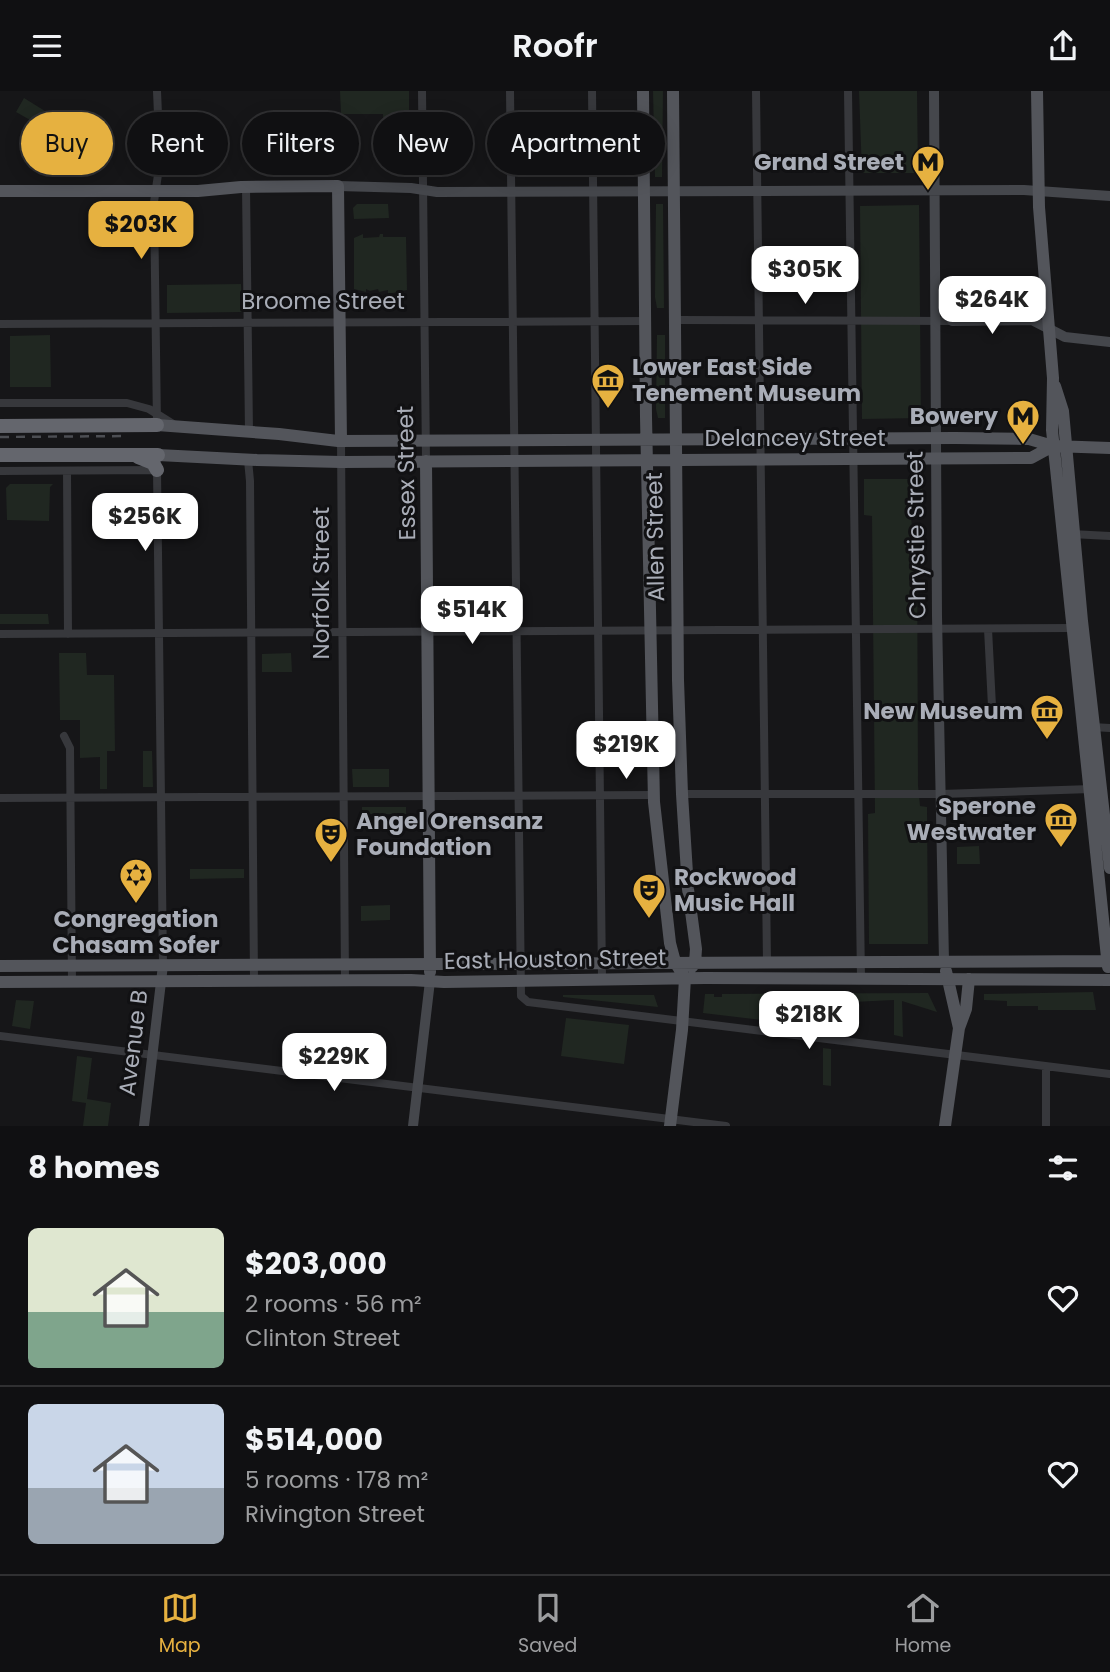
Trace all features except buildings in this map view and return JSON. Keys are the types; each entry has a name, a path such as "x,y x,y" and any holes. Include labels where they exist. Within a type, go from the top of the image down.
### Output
{"highway":[{"path":"0,426 157,419"},
{"path":"0,455 158,454"},
{"path":"134,455 153,463 157,470"}],"main road":[{"name":"Allen Street","path":"643,91 654,795 670,943 675,962"},
{"name":"Allen Street","path":"673,91 675,439 682,794 695,963"},
{"name":"Chrystie Street","path":"933,91 944,961 958,1028"},
{"path":"1037,91 1039,192 1053,378 1050,411 1060,447 1095,789 1110,980"},
{"path":"0,184 158,187 204,191 244,187 338,186 423,189 436,192 933,190 1110,196"},
{"name":"Norfolk Street","path":"338,186 341,441"},
{"path":"0,191 158,187"},
{"path":"952,321 1032,320 1066,337 1110,341"},
{"name":"Delancey Street","path":"157,419 176,426 341,441 936,438 1029,439 1060,447"},
{"path":"1060,447 1110,448"},
{"name":"Delancey Street","path":"158,454 341,462 1031,458 1060,447"},
{"name":"Essex Street","path":"426,461 430,981"},
{"path":"1095,789 1110,868"},
{"name":"East Houston Street","path":"0,966 1108,961"},
{"path":"675,962 685,978"},
{"path":"671,1123 683,1021 685,978 695,963"},
{"name":"Avenue B","path":"144,1126 163,965"},
{"name":"East Houston Street","path":"0,982 685,978 1110,980"},
{"path":"946,1126 958,1028 966,1009 969,979"},
{"path":"413,1126 430,981"}],"street":[{"path":"157,91 158,187 154,202 157,419"},
{"name":"Essex Street","path":"422,91 426,461"},
{"path":"510,91 520,996 528,1002 1110,1074"},
{"path":"592,91 602,979"},
{"path":"756,91 767,963"},
{"path":"848,91 860,978"},
{"path":"244,187 249,432"},
{"path":"675,320 952,321"},
{"name":"Broome Street","path":"0,324 646,321"},
{"name":"Delancey Street","path":"0,403 127,403 157,419"},
{"name":"Norfolk Street","path":"341,441 345,980"},
{"path":"248,460 254,981"},
{"path":"0,471 157,470 163,965"},
{"path":"67,471 68,634"},
{"path":"1068,534 1110,536"},
{"path":"0,634 1077,628"},
{"path":"988,629 992,706"},
{"path":"1088,727 1110,728"},
{"path":"64,736 70,748 72,982"},
{"path":"682,794 941,794 1095,789"},
{"path":"0,798 654,795"},
{"path":"0,1036 671,1123 726,1126"},
{"path":"1046,1066 1046,1126"}],"shaded area":[{"path":"340,91 409,91 409,112 341,112"},
{"path":"653,91 663,91 663,112 653,112"},
{"path":"859,91 917,91 918,173 862,173"},
{"path":"24,98 47,112 21,112 21,115 16,112"},
{"path":"357,204 388,204 389,218 354,219 353,208"},
{"path":"656,204 663,204 664,308 657,308 655,297"},
{"path":"919,205 921,418 862,419 860,206"},
{"path":"363,234 363,238 379,237 380,234 383,234 383,237 406,237 407,290 388,294 388,290 379,292 378,289 366,289 366,292 354,289 354,238"},
{"path":"241,284 242,312 167,313 167,285"},
{"path":"50,335 51,387 10,387 10,336"},
{"path":"657,335 665,335 665,418 658,418 656,409"},
{"path":"864,479 922,479 922,516 911,517 912,527 917,527 918,785 920,806 927,807 928,944 869,944 868,814 875,813 872,516 864,515"},
{"path":"10,484 53,484 50,487 49,521 7,520 6,488"},
{"path":"0,614 48,614 49,624 0,624"},
{"path":"59,653 86,653 87,675 114,675 115,751 107,751 107,789 100,789 100,757 80,758 80,720 60,720"},
{"path":"291,653 292,672 262,672 262,654"},
{"path":"143,751 152,751 153,787 143,787"},
{"path":"352,769 389,769 389,787 353,787"},
{"path":"362,807 406,807 406,814 362,814"},
{"path":"979,846 980,864 957,864 957,847"},
{"path":"190,869 244,869 244,878 190,879"},
{"path":"390,905 390,920 361,921 361,906"},
{"path":"1093,992 1096,1010 1038,1010 1038,1006 1007,1006 1007,1001 984,1000 984,994"},
{"path":"928,993 937,1012 902,1001 903,1037 894,1035 894,1000 812,1004 812,1026 703,1013 705,994 722,997 722,994"},
{"path":"654,995 658,1007 563,997"},
{"path":"16,1000 34,1001 30,1029 12,1026"},
{"path":"566,1018 629,1025 624,1064 561,1056"},
{"path":"823,1048 831,1049 831,1086 823,1085"},
{"path":"77,1056 92,1058 87,1099 111,1103 108,1126 83,1126 86,1103 72,1101"}],"railway":[{"path":"0,437 128,436"}],"place":[{"name":"Grand Street","path":"928,192"},
{"name":"Lower East Side Tenement Museum","path":"608,410"},
{"name":"Bowery","path":"1023,446"},
{"name":"New Museum","path":"1047,741"},
{"name":"Sperone Westwater","path":"1061,849"},
{"name":"Angel Orensanz Foundation","path":"331,864"},
{"name":"Congregation Chasam Sofer","path":"136,905"},
{"name":"Rockwood Music Hall","path":"649,920"}]}
